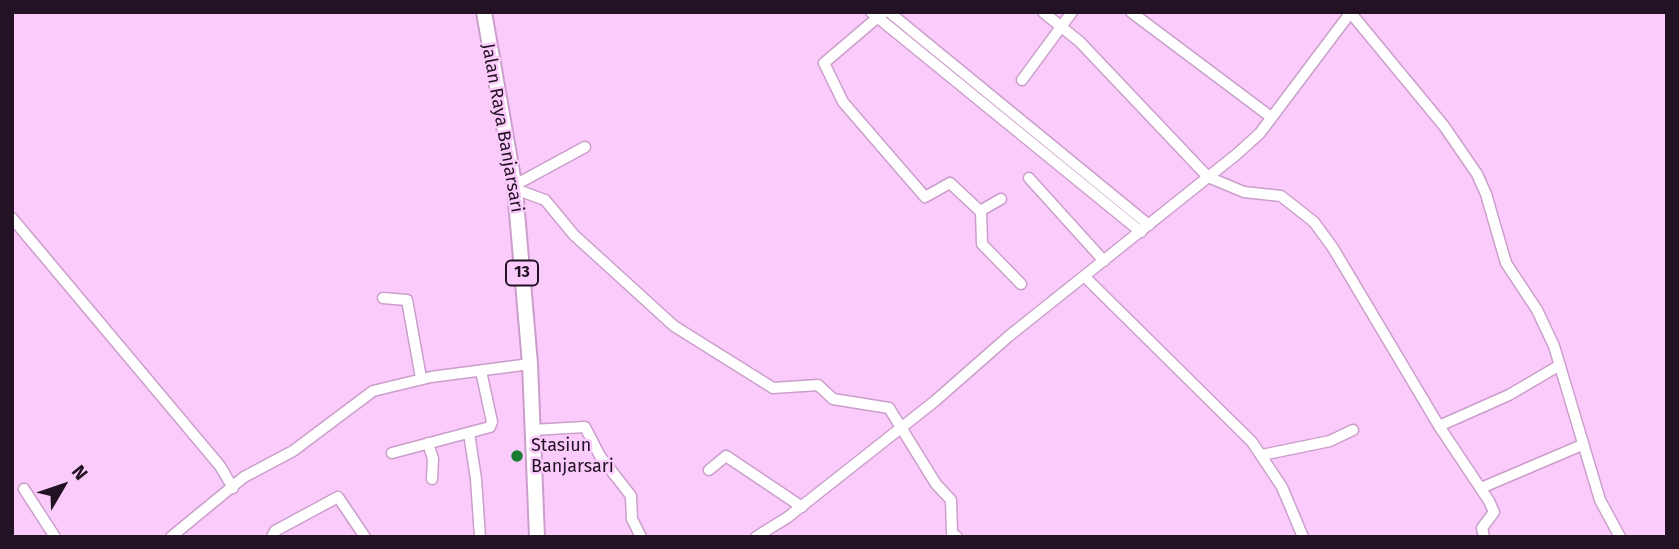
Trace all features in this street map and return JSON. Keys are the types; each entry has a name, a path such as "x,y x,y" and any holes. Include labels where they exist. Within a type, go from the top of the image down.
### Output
{"highway":[{"name":"Jalan Raya Banjarsari","path":"487,15 515,187 530,364 537,537"}],"street":[{"path":"1043,12 1063,27 1209,177 1244,192 1281,196 1306,212 1334,248 1439,426 1493,508 1494,516 1483,532"},
{"path":"1022,80 1072,12"},
{"path":"1131,12 1271,117"},
{"path":"756,537 802,507 1260,133 1351,12 1465,154 1486,194 1506,263 1545,326 1560,365 1582,445 1605,510 1620,537"},
{"path":"1021,284 982,244 981,211 950,183 925,197 845,105 824,68 825,60 881,14 1145,229"},
{"path":"515,187 585,147"},
{"path":"1029,178 1104,261"},
{"path":"515,187 545,200 574,236 674,326 772,388 818,386 834,399 889,408 936,484 951,500 952,533 957,537"},
{"path":"981,211 1001,199"},
{"path":"12,218 220,466 233,488"},
{"path":"1085,277 1189,377 1262,455 1282,487 1303,537"},
{"path":"383,298 407,300 422,379"},
{"path":"171,537 258,468 293,451 373,391 422,379 530,364"},
{"path":"1439,426 1508,395 1560,365"},
{"path":"393,453 490,427 492,422 481,370"},
{"path":"532,430 584,426 600,456 631,496 632,519 641,537"},
{"path":"1262,455 1330,441 1353,430"},
{"path":"474,431 480,537"},
{"path":"428,443 433,459 432,479"},
{"path":"1481,488 1582,445"},
{"path":"709,470 726,456 802,507"},
{"path":"24,489 55,537"},
{"path":"272,537 275,531 338,497 365,537"}],"place":[{"name":"Stasiun Banjarsari","path":"517,456"}]}
